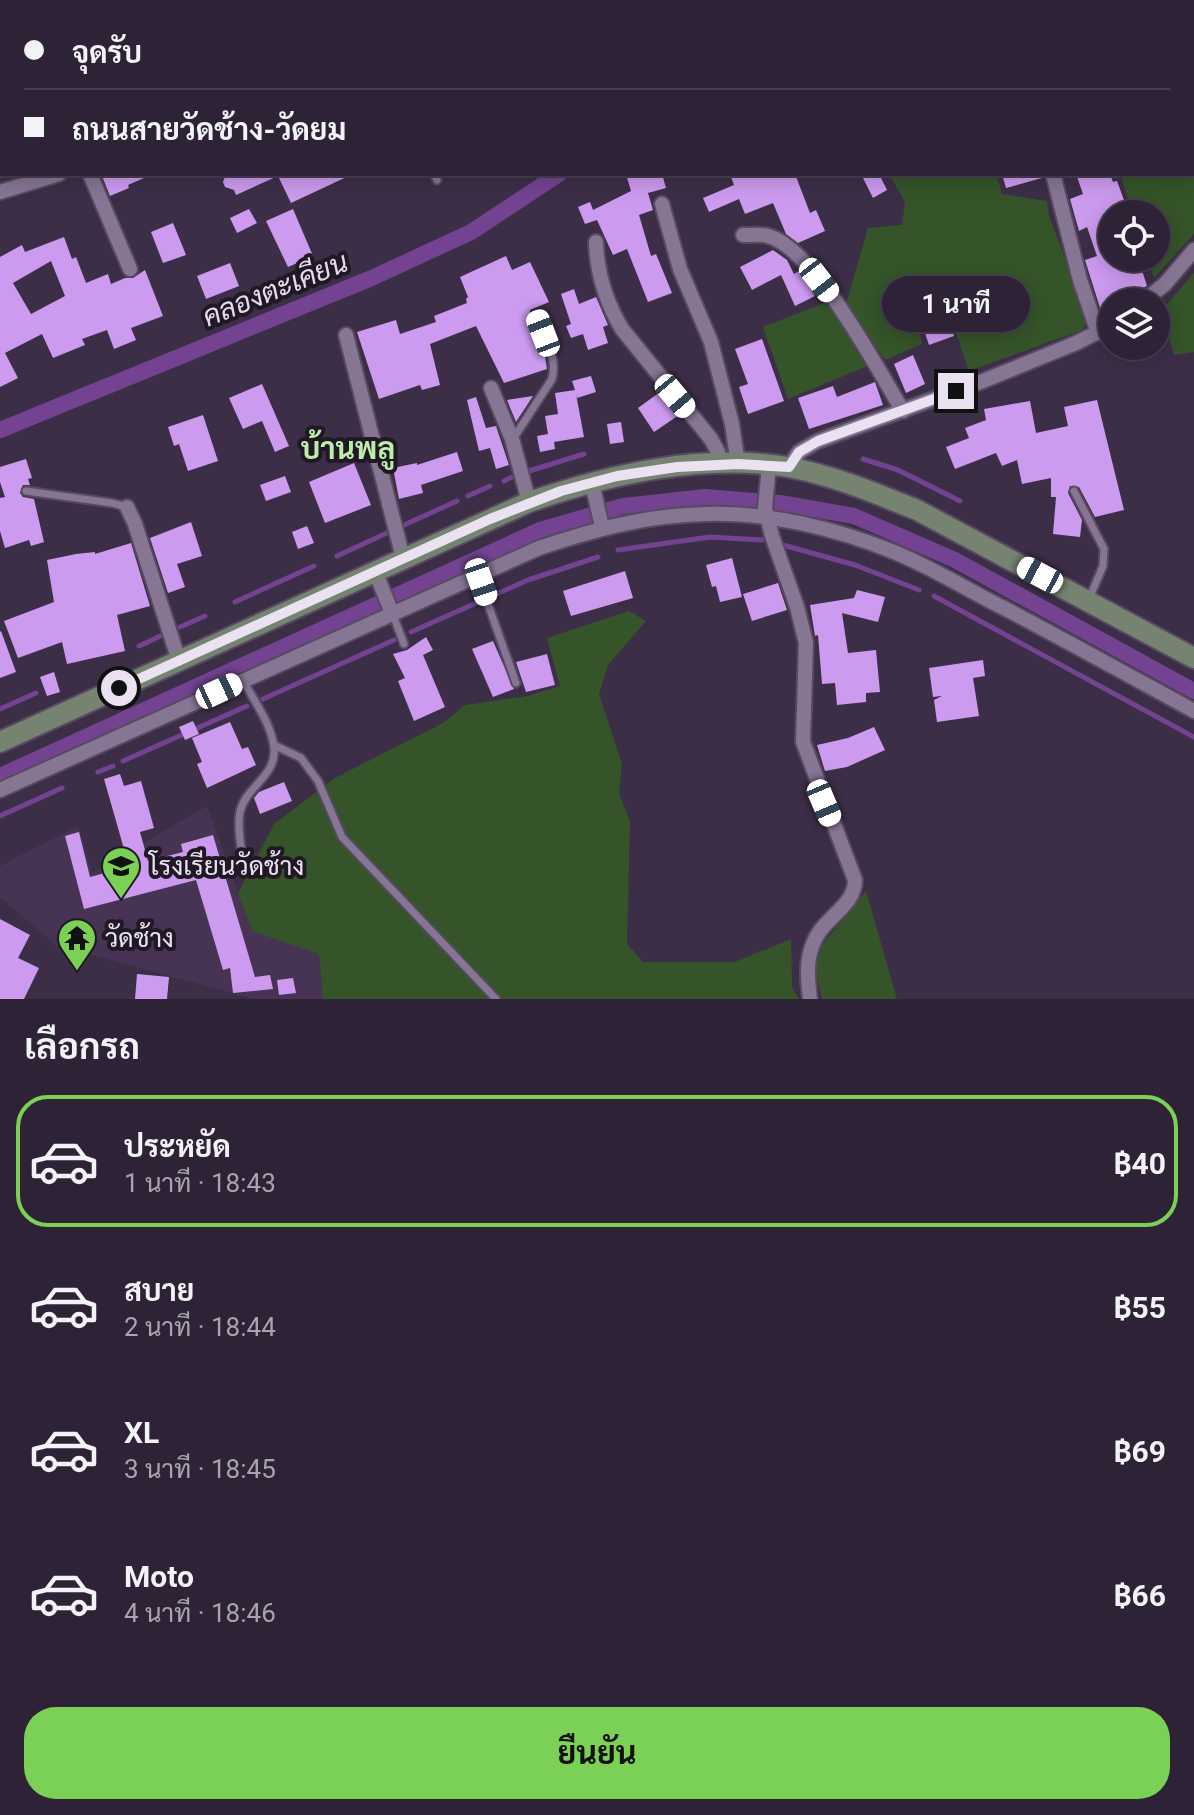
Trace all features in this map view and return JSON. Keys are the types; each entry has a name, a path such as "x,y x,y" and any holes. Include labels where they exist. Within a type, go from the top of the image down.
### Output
{"main road":[{"path":"0,742 179,661 378,577 403,558 529,502 593,490 666,468 729,465 835,479 917,510 1194,658"}],"street":[{"path":"0,192 52,176"},
{"path":"91,176 130,269"},
{"path":"810,999 806,972 813,944 820,931 847,902 855,889 855,880 803,742 806,643 766,513 775,473 799,452 818,441 903,411 1098,333 1080,280 1054,176"},
{"path":"662,204 684,280 711,342 732,424 729,465"},
{"path":"743,235 768,236 784,243 803,259 836,302 903,411"},
{"path":"596,242 600,280 622,329 729,465"},
{"path":"1160,288 1194,250"},
{"path":"346,335 403,558"},
{"path":"491,388 512,439 529,502"},
{"path":"593,490 601,522"},
{"path":"127,507 179,661"},
{"path":"0,790 391,610 479,578 601,522 705,514 766,513 896,553 1194,711"},
{"path":"378,577 391,610"}],"lane":[{"path":"512,439 552,379 554,371 536,316"},
{"path":"26,491 127,507"},
{"path":"1074,491 1104,549 1103,566 1089,601"},
{"path":"479,578 516,683"},
{"path":"391,610 404,644"},
{"path":"243,680 274,745 271,769 248,794 240,811 243,862"},
{"path":"274,745 301,758 318,781 342,837 496,999"}],"shaded area":[{"name":"โรงเรียนวัดช้าง","path":"207,806 252,930 319,954 323,999 254,999 56,945 0,897 0,866 78,826 92,873"}],"green space":[{"path":"890,176 997,176 1002,194 1047,201 1049,216 1089,321 1082,330 969,371 946,303 916,315 922,344 885,360 846,304 868,228 902,225 905,202"},
{"path":"1121,176 1194,176 1194,234 1170,260 1170,200 1128,200"},
{"path":"1194,273 1194,352 1174,355 1170,341 1170,301"},
{"path":"829,301 870,365 788,399 763,327"},
{"path":"629,611 646,621 608,665 599,694 622,764 619,793 630,822 627,944 643,962 735,962 791,939 792,987 799,999 323,999 319,954 252,931 238,893 274,824 335,778 443,723 465,705 528,696 560,686 547,638"},
{"path":"866,891 897,999 822,999 815,970 821,946"}],"building":[{"path":"102,176 148,176 128,185 129,188 110,196"},
{"path":"225,176 278,176 236,195 223,182"},
{"path":"278,176 349,176 291,203"},
{"path":"627,176 663,176 666,188 648,193 653,210 639,215 651,256 656,254 672,293 648,302 627,249 613,255 597,220 585,224 578,207 590,202 593,210 631,191"},
{"path":"731,176 796,176 810,213 816,210 825,231 798,243 786,234 773,203 745,214 739,199 709,212 703,198 734,185"},
{"path":"862,176 880,176 887,190 873,198"},
{"path":"1003,176 1042,176 1042,178 1006,188"},
{"path":"1077,176 1111,176 1113,182 1117,181 1124,200 1098,200 1098,272 1142,272 1147,286 1098,288 1098,301 1085,260 1097,256 1087,227 1079,231 1070,199 1083,194"},
{"path":"249,209 257,223 237,233 230,218"},
{"path":"293,209 313,256 288,267 266,221"},
{"path":"173,223 186,255 163,263 151,232"},
{"path":"64,237 86,283 108,274 111,284 133,278 145,270 163,316 131,328 136,340 114,349 107,330 82,339 85,345 53,358 42,334 5,353 18,378 0,387 0,257 22,245 25,252","holes":["51,261 65,296 31,314 13,283"]},
{"path":"773,250 787,260 794,274 799,271 815,296 795,306 781,275 752,290 740,267"},
{"path":"506,256 512,270 530,262 549,302 530,310 530,319 547,369 504,383 476,326 430,344 440,385 422,390 420,385 379,399 357,332 396,320 400,334 436,322 434,316 467,303 468,297 460,277"},
{"path":"230,263 239,286 206,299 197,276"},
{"path":"574,289 579,304 596,297 608,325 603,327 608,343 588,350 583,334 571,338 566,326 571,324 561,294"},
{"path":"945,309 954,336 929,345 920,318"},
{"path":"762,339 784,401 748,414 739,387 748,384 735,349"},
{"path":"913,355 925,384 906,393 894,364"},
{"path":"591,376 596,392 577,398 576,394 584,437 554,442 555,449 540,452 537,436 548,434 545,416 558,414 555,393 575,390 572,381"},
{"path":"875,382 883,405 809,429 798,398 833,386 837,397"},
{"path":"262,384 289,446 275,452 262,421 243,429 229,398"},
{"path":"660,392 679,415 654,432 638,408"},
{"path":"533,396 516,422 507,400"},
{"path":"476,397 486,428 496,426 509,465 496,469 490,448 479,451 467,400"},
{"path":"1097,400 1124,510 1095,517 1079,487 1070,486 1068,493 1082,520 1080,537 1053,534 1056,497 1051,497 1051,478 1022,484 1017,460 1002,466 996,453 955,469 946,447 969,438 965,428 986,420 984,409 1030,401 1036,433 1068,426 1064,407"},
{"path":"203,415 218,461 188,471 179,444 174,446 168,427"},
{"path":"621,422 624,442 610,444 607,424"},
{"path":"457,452 463,471 421,485 423,493 399,499 393,468 417,465"},
{"path":"26,459 32,478 28,479 30,485 23,485 20,493 23,497 34,499 44,542 31,546 29,540 5,548 0,531 0,498 5,497 0,482 0,467"},
{"path":"354,463 371,505 325,523 309,482"},
{"path":"285,476 291,492 266,501 260,485"},
{"path":"191,522 202,556 177,564 185,587 168,593 150,538"},
{"path":"307,526 314,543 298,549 292,532"},
{"path":"131,543 150,606 117,615 125,651 67,664 62,642 18,658 4,621 54,602 47,560 95,554"},
{"path":"732,558 742,597 720,602 706,565"},
{"path":"625,571 633,598 571,616 563,591"},
{"path":"778,583 787,610 752,621 743,594"},
{"path":"857,590 885,597 878,622 842,613 848,653 876,650 880,692 866,693 866,702 837,705 835,683 822,684 818,635 815,636 810,605 854,598"},
{"path":"0,632 16,672 0,678"},
{"path":"426,637 433,650 423,655 445,707 414,721 398,681 405,678 393,654 407,650"},
{"path":"493,641 514,689 493,697 472,649"},
{"path":"547,654 555,685 526,692 516,662"},
{"path":"983,660 985,676 973,678 979,716 937,722 934,700 942,696 933,697 929,668"},
{"path":"54,672 60,692 47,696 40,677"},
{"path":"193,721 199,734 185,740 179,727"},
{"path":"230,722 242,749 248,747 256,765 207,788 197,764 202,762 192,738"},
{"path":"874,727 885,750 847,767 825,771 817,745 848,738"},
{"path":"120,774 124,786 141,781 154,828 140,832 148,861 183,852 181,844 213,835 255,977 270,975 273,989 233,993 230,968 223,970 196,880 84,909 65,836 79,832 90,877 120,869 117,858 126,856 104,779"},
{"path":"284,782 292,801 260,814 254,798 259,792"},
{"path":"0,919 30,935 18,958 39,968 24,999 0,999"},
{"path":"137,974 169,977 167,999 135,999"},
{"path":"293,978 296,993 279,995 277,980"}],"waterway":[{"name":"คลองตะเคียน","path":"0,430 374,277 471,232 556,176"},
{"path":"529,471 584,454"},
{"path":"863,459 898,470 960,501"},
{"path":"504,481 516,475"},
{"path":"468,496 490,486"},
{"path":"0,776 540,530 623,506 705,497 780,503 854,516 955,560 1194,691"},
{"path":"404,525 457,501"},
{"path":"337,556 389,532"},
{"path":"618,550 710,537 762,540"},
{"path":"783,545 855,565 919,590"},
{"path":"411,632 528,580 598,557"},
{"path":"235,602 314,566"},
{"path":"934,596 1194,737"},
{"path":"180,627 205,616"},
{"path":"139,646 165,634"},
{"path":"263,699 394,640"},
{"path":"0,709 36,693"},
{"path":"123,761 247,706"},
{"path":"98,772 113,766"},
{"path":"0,816 62,788"}],"place":[{"name":"โรงเรียนวัดช้าง","path":"121,900"},
{"name":"วัดช้าง","path":"77,972"}],"district":[{"name":"บ้านพลู","path":"348,449"}],"route":[{"path":"119,688 529,502 617,476 654,470 738,464 789,467 799,452 818,441 956,391"}]}
